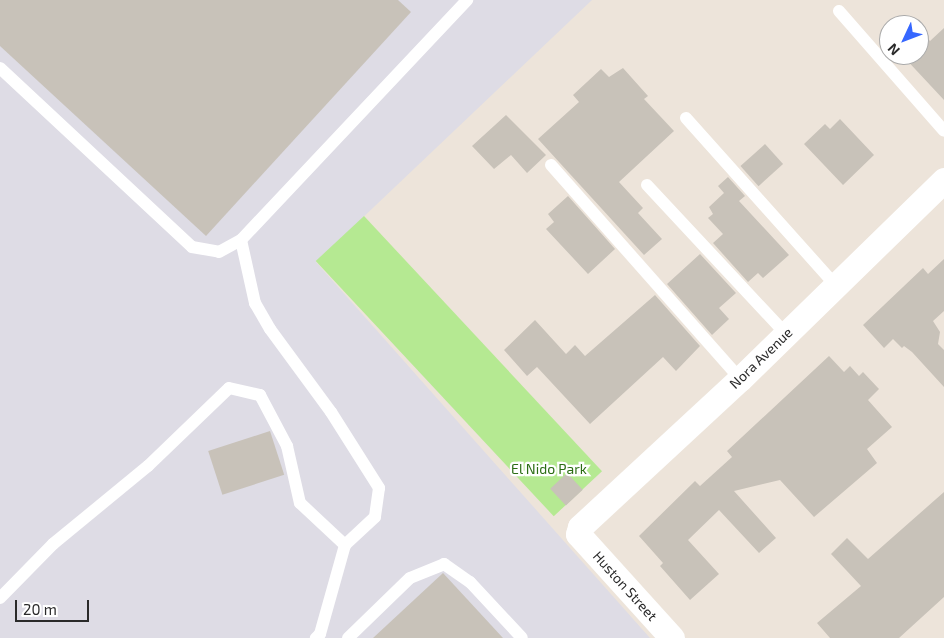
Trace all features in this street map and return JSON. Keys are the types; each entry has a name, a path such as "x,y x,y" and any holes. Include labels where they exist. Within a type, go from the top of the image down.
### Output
{"street":[{"name":"Nora Avenue","path":"578,534 586,521 740,379 944,180"},
{"name":"Huston Street","path":"578,534 672,638"}],"lane":[{"path":"0,68 192,247 219,252 241,240 467,0"},
{"path":"839,11 944,131"},
{"path":"686,118 836,286"},
{"path":"551,165 740,379"},
{"path":"647,185 786,334"},
{"path":"241,240 255,304 331,412 379,488 376,517 345,545 320,634 316,638"},
{"path":"0,598 53,544 148,466 229,388 260,396 287,446 300,503 345,545"},
{"path":"348,638 410,578 444,564 470,582 522,638"}],"shaded area":[{"path":"0,0 592,0 316,262 650,638 0,638"}],"green space":[{"name":"El Nido Park","path":"364,216 602,471 554,516 316,261"}],"building":[{"path":"0,0 398,0 411,12 206,236 0,46"},
{"path":"944,28 944,100 911,65 929,65 930,41"},
{"path":"623,68 648,96 644,99 674,131 619,182 643,208 638,213 662,239 644,255 538,139 579,102 573,95 601,69 609,77"},
{"path":"506,115 546,155 527,173 511,155 494,169 472,146"},
{"path":"840,119 874,155 843,185 804,144 825,124 830,129"},
{"path":"765,144 783,164 759,186 740,166"},
{"path":"728,177 745,196 739,201 789,255 763,278 758,273 748,282 713,243 723,234 708,218 713,214 709,207 724,193 718,186"},
{"path":"568,196 615,249 588,274 546,229 554,222 548,214"},
{"path":"700,254 736,293 719,308 729,319 712,335 667,284"},
{"path":"944,259 944,311 933,321 940,332 938,344 944,350 944,387 912,352 904,346 902,348 893,339 884,348 863,325 923,268 928,274"},
{"path":"655,295 700,346 676,371 663,357 590,424 537,367 527,376 504,350 535,320 566,354 575,345 585,356"},
{"path":"829,356 844,372 850,366 859,376 863,372 879,389 868,400 892,427 867,449 877,463 814,517 780,480 734,491 776,538 759,553 719,510 688,540 719,574 690,600 660,566 663,563 639,536 695,481 700,486 732,457 727,451"},
{"path":"270,431 284,475 222,495 208,451"},
{"path":"567,473 583,490 566,506 550,489"},
{"path":"944,492 944,597 899,638 830,638 817,623 861,586 831,554 847,538 868,559"},
{"path":"443,573 503,638 373,638"}]}
